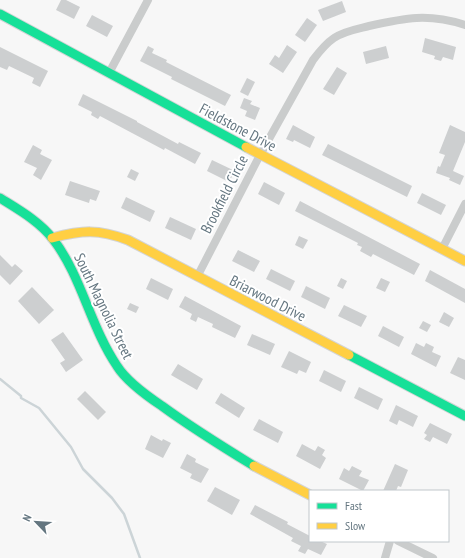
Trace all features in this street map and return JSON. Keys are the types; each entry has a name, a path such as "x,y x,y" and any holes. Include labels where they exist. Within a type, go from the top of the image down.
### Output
{"street":[{"path":"109,73 148,0"},
{"name":"Fieldstone Drive","path":"0,14 260,155 465,261"},
{"name":"Brookfield Circle","path":"197,277 260,155 313,60 322,48 335,37 350,30 394,20 420,17 447,19 465,25"},
{"name":"South Magnolia Street","path":"0,198 32,218 52,238 69,264 83,294 92,319 116,367 140,391 185,423 257,468 309,494"},
{"path":"442,249 465,204"},
{"name":"Briarwood Drive","path":"52,238 69,233 89,230 109,233 128,240 465,416"},
{"path":"385,558 390,542"},
{"path":"400,542 433,558"}],"building":[{"path":"61,0 66,0 80,7 74,19 56,10"},
{"path":"342,1 346,12 323,21 318,10"},
{"path":"92,15 113,26 107,37 86,26"},
{"path":"307,18 317,25 305,42 295,35"},
{"path":"425,38 456,47 453,60 443,57 441,61 434,59 435,56 422,52"},
{"path":"287,45 297,52 283,73 269,64 275,55 279,58"},
{"path":"148,46 154,49 152,53 167,60 166,62 231,95 225,106 171,79 172,77 140,61"},
{"path":"386,46 389,58 366,64 363,52"},
{"path":"0,47 48,71 40,87 32,83 34,78 9,66 7,70 0,67"},
{"path":"337,67 347,73 334,95 323,89"},
{"path":"247,78 255,82 248,96 240,92"},
{"path":"83,94 137,121 178,144 179,142 201,153 195,164 165,148 164,150 100,116 98,119 91,115 92,112 78,105"},
{"path":"244,98 252,101 250,104 260,108 255,120 245,116 247,111 240,108"},
{"path":"293,125 315,137 310,148 294,140 293,142 286,139"},
{"path":"450,125 465,132 465,142 453,171 464,176 460,185 449,180 450,178 436,173 438,166 440,167 445,155 439,153"},
{"path":"328,144 412,186 407,197 322,155"},
{"path":"33,145 42,150 40,154 52,160 41,180 33,175 37,168 24,162"},
{"path":"212,160 235,171 229,182 207,171"},
{"path":"131,169 139,173 135,181 127,177"},
{"path":"70,181 100,191 96,201 90,199 89,203 65,195"},
{"path":"264,182 285,193 279,205 258,194"},
{"path":"422,193 446,205 441,215 417,203"},
{"path":"126,197 155,211 150,222 121,208"},
{"path":"300,201 420,264 414,275 373,254 371,257 360,251 362,247 357,245 358,243 295,211"},
{"path":"170,217 196,229 191,240 165,228"},
{"path":"299,236 308,240 303,249 295,245"},
{"path":"238,250 260,261 254,272 232,261"},
{"path":"0,255 12,267 15,264 23,271 10,285 0,275"},
{"path":"271,269 295,281 290,291 266,279"},
{"path":"430,270 465,289 465,303 425,281"},
{"path":"151,278 173,289 168,300 146,289"},
{"path":"341,278 347,281 343,289 337,286"},
{"path":"381,278 390,282 385,292 376,288"},
{"path":"306,286 330,298 325,309 301,297"},
{"path":"32,287 54,310 39,324 18,301"},
{"path":"185,296 241,326 235,338 212,327 213,324 198,317 196,322 190,319 192,314 179,307"},
{"path":"130,303 139,307 136,313 127,309"},
{"path":"344,305 367,316 361,327 338,316"},
{"path":"444,312 454,318 449,327 439,322"},
{"path":"423,321 431,325 427,332 419,328"},
{"path":"383,326 404,337 399,347 378,336"},
{"path":"63,332 83,360 66,372 60,363 65,360 51,340"},
{"path":"252,334 275,344 270,355 247,345"},
{"path":"416,343 424,347 426,343 434,347 432,352 441,356 436,367 411,354"},
{"path":"289,351 311,362 306,373 299,370 297,374 281,367"},
{"path":"458,357 465,360 465,380 450,373"},
{"path":"178,364 203,379 197,390 171,375"},
{"path":"324,370 346,381 341,392 319,381"},
{"path":"359,387 383,399 378,410 354,398"},
{"path":"85,391 106,412 98,420 77,399"},
{"path":"221,393 245,408 239,418 215,403"},
{"path":"396,405 418,416 413,427 399,420 397,425 389,421"},
{"path":"259,419 283,432 278,443 253,430"},
{"path":"430,423 452,434 447,444 433,437 430,442 424,439 427,435 424,433"},
{"path":"151,435 162,441 163,439 171,443 163,458 145,449"},
{"path":"302,444 315,451 318,446 325,450 322,455 326,458 320,469 296,456"},
{"path":"187,454 196,459 195,462 209,469 201,483 190,478 192,474 180,468"},
{"path":"395,464 408,470 401,487 398,486 396,490 383,490"},
{"path":"352,466 362,471 359,476 369,480 364,490 339,479 344,468 349,471"},
{"path":"215,487 240,500 232,515 207,501"},
{"path":"255,505 288,522 287,524 309,535 309,542 322,542 327,544 321,555 308,549 305,554 298,551 301,546 291,541 293,538 250,514"}],"waterway":[{"path":"0,379 21,396 21,398 39,408 71,447 83,469 112,498 124,514 140,558"}],"traffic: fast":[{"path":"0,14 246,147"},
{"path":"0,198 35,221 53,239 63,254 79,285 108,351 126,378 144,393 185,422 254,466"},
{"path":"349,355 465,416"}],"traffic: slow":[{"path":"246,147 465,261"},
{"path":"52,238 73,233 99,232 128,240 349,355"},
{"path":"254,466 309,494"}]}
